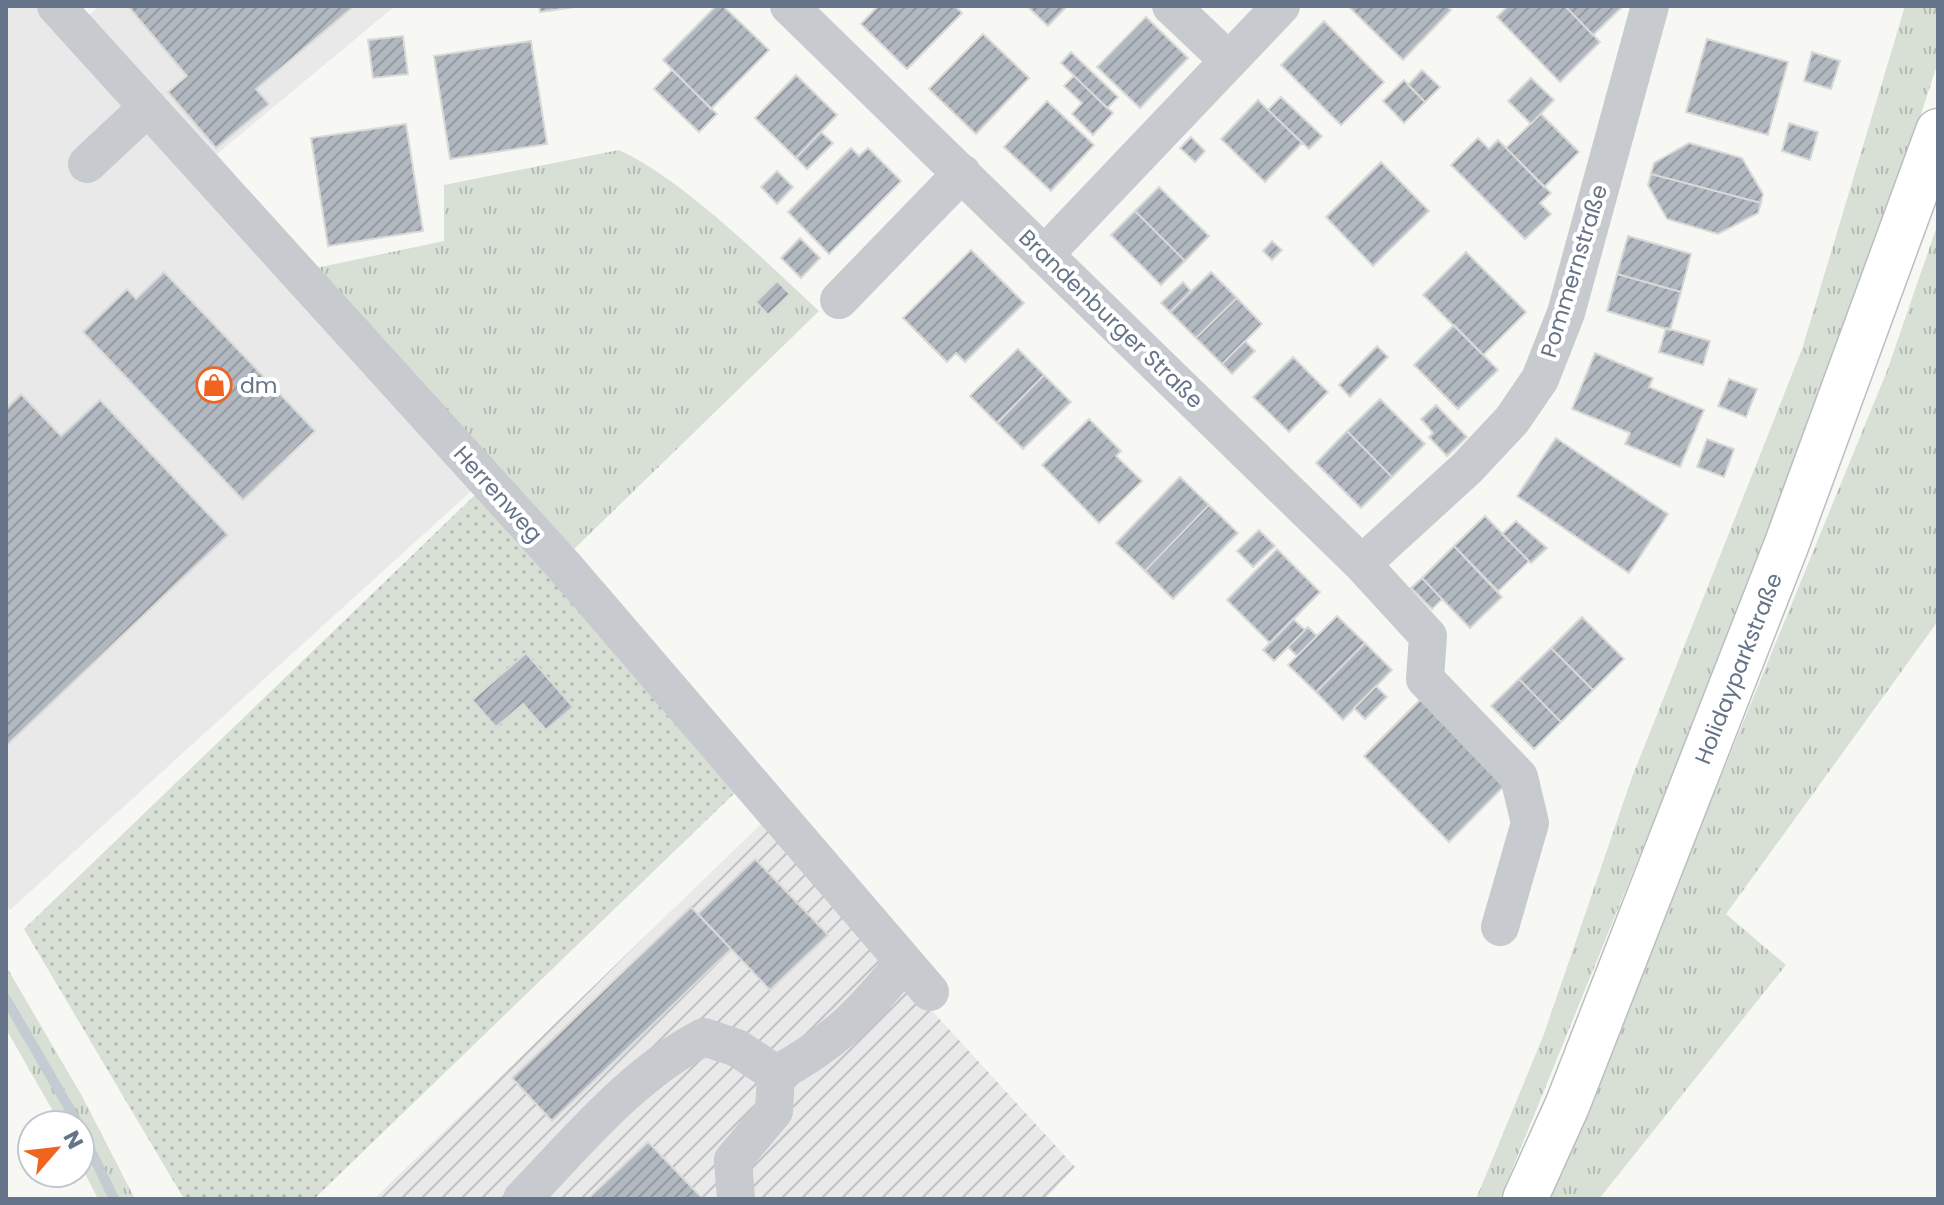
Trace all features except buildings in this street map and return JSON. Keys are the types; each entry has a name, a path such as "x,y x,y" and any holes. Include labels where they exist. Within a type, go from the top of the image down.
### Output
{"main road":[{"name":"Holidayparkstraße","path":"1525,1199 1567,1106 1786,546 1938,131"}],"street":[{"name":"Brandenburger Straße","path":"789,6 1362,564 1428,636 1425,679 1519,777 1530,823 1500,927"},
{"path":"1171,6 1227,59"},
{"path":"1044,255 1227,59 1281,6"},
{"name":"Pommernstraße","path":"1362,564 1467,468 1512,420 1540,379 1566,313 1650,6"},
{"name":"Herrenweg","path":"72,11 148,107 564,566 930,992"},
{"path":"87,164 148,107"},
{"path":"839,300 962,173"},
{"path":"776,1074 818,1052 868,1006 904,962"},
{"path":"522,1199 616,1102 679,1050 704,1037 737,1048 776,1074"},
{"path":"736,1199 733,1160 774,1111 776,1074"}],"shaded area":[{"path":"6,6 45,6 71,32 99,6 395,6 217,154 311,269 491,473 10,910 6,904"},
{"path":"761,824 1075,1167 1045,1199 374,1199"}],"green space":[{"path":"1905,6 1938,6 1938,62 1841,360 1500,1199 1476,1199 1544,1034 1631,780 1802,349"},
{"path":"619,150 644,163 697,201 819,311 569,554 311,269 444,241 444,185"},
{"path":"1938,223 1938,621 1726,914 1786,965 1599,1199 1548,1199 1887,371"},
{"path":"478,492 743,785 314,1199 184,1199 24,929"},
{"path":"6,966 89,1109 52,1109 6,1029"},
{"path":"96,1123 135,1199 98,1199 93,1189 96,1189"}],"waterway":[{"path":"6,999 70,1109"},
{"path":"96,1161 114,1199"}],"place":[{"name":"dm","path":"214,385"}]}
